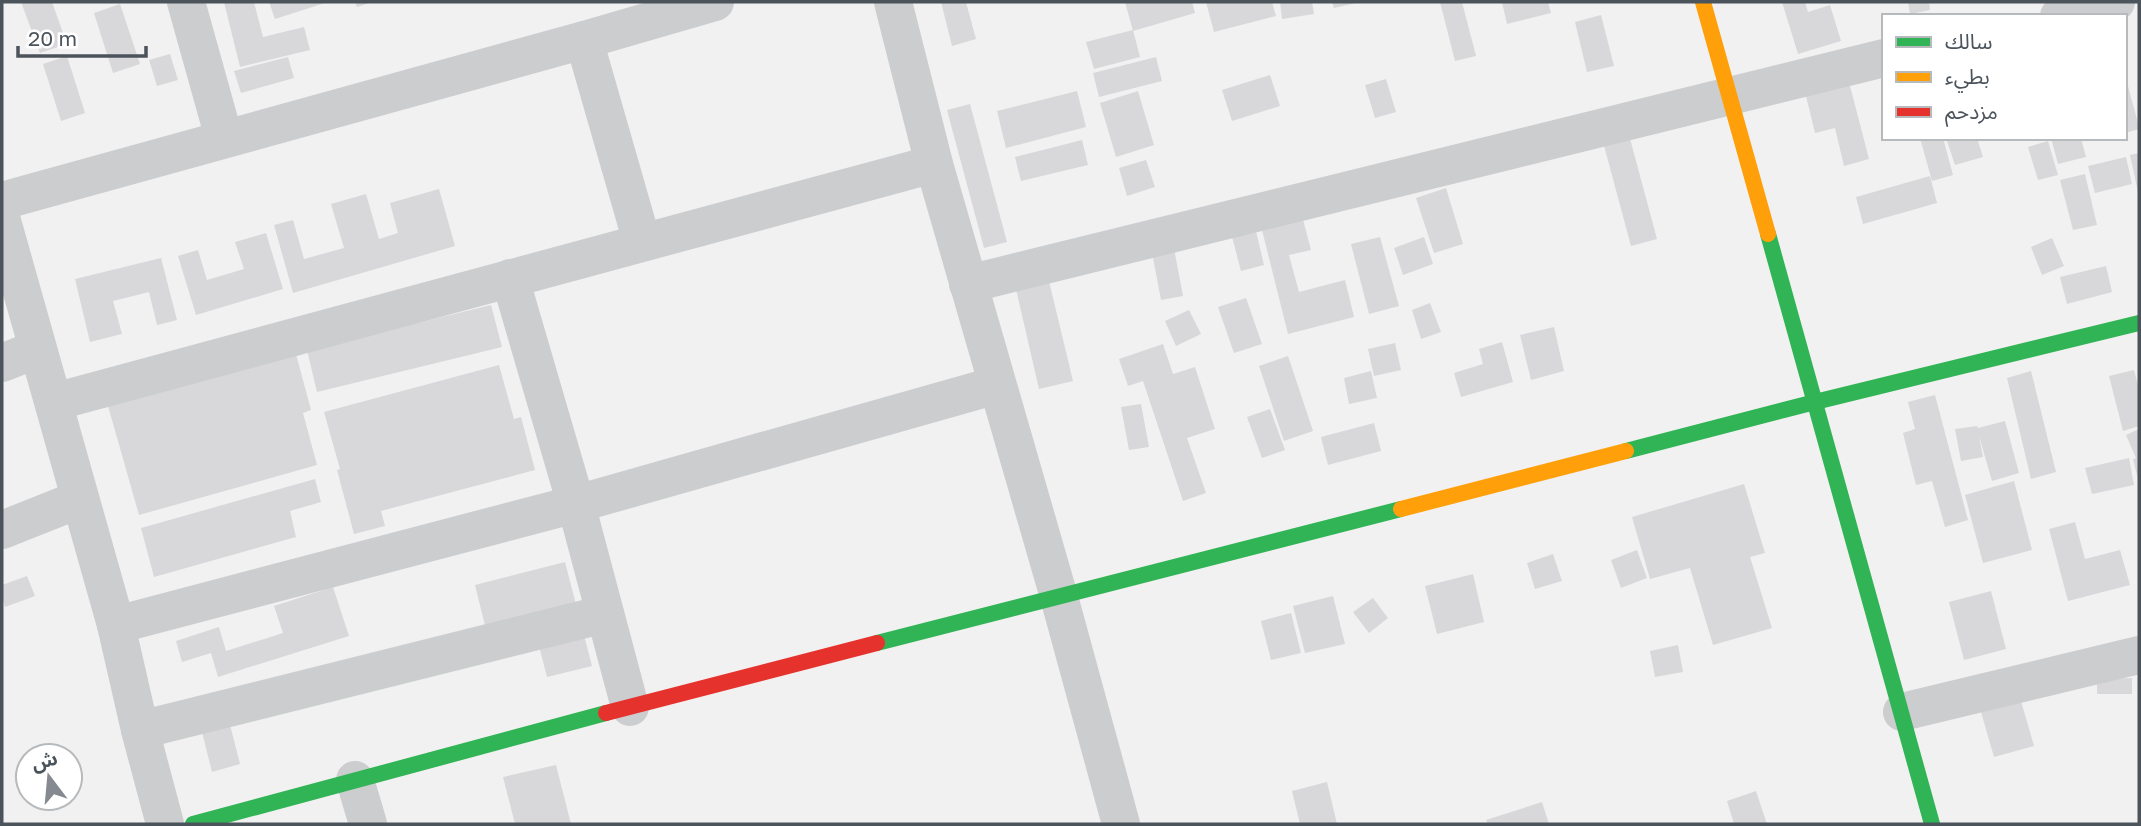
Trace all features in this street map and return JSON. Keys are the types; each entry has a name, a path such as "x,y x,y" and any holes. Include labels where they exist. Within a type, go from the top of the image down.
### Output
{"street":[{"path":"186,2 224,138"},
{"path":"2,201 715,2"},
{"path":"893,2 934,164 1059,597 1121,824"},
{"path":"1703,2 1931,824"},
{"path":"2067,14 2116,2"},
{"path":"584,40 642,242"},
{"path":"968,284 1882,58"},
{"path":"54,401 934,164"},
{"path":"2,221 116,625 165,824"},
{"path":"510,278 576,504 630,707"},
{"path":"194,824 630,707 1815,402 2139,323"},
{"path":"2,363 37,349"},
{"path":"116,625 576,504 997,385"},
{"path":"2,530 80,499"},
{"path":"140,730 605,614"},
{"path":"1902,712 2139,655"},
{"path":"355,780 368,824"}],"building":[{"path":"21,2 52,2 67,44 40,53"},
{"path":"224,2 254,2 263,37 304,27 310,50 240,67"},
{"path":"269,2 328,2 275,19"},
{"path":"355,2 372,2 357,7"},
{"path":"941,2 966,2 976,39 952,46"},
{"path":"1125,2 1192,2 1195,13 1133,31"},
{"path":"1206,2 1272,2 1276,16 1214,32"},
{"path":"1280,2 1312,2 1314,14 1282,19"},
{"path":"1332,2 1356,2 1356,3 1334,8"},
{"path":"1440,2 1462,2 1476,56 1455,61"},
{"path":"1502,2 1548,2 1551,13 1507,24"},
{"path":"1782,2 1805,2 1808,12 1830,5 1841,41 1798,54"},
{"path":"1908,2 1929,2 1930,10 1910,14"},
{"path":"120,4 140,64 113,73 94,13"},
{"path":"1601,15 1614,66 1587,72 1575,22"},
{"path":"1133,30 1140,57 1094,69 1086,42"},
{"path":"170,54 178,80 157,86 149,60"},
{"path":"67,56 85,113 61,121 43,64"},
{"path":"288,57 294,78 241,93 234,71"},
{"path":"1156,57 1162,81 1099,97 1093,73"},
{"path":"1270,75 1280,106 1232,121 1222,90"},
{"path":"1386,79 1396,112 1375,118 1365,85"},
{"path":"1849,82 1869,159 1844,166 1835,128 1815,133 1805,92"},
{"path":"2127,83 2139,129 2127,132"},
{"path":"1077,91 1086,127 1006,148 997,111"},
{"path":"1138,91 1154,145 1116,157 1100,103"},
{"path":"970,104 1007,242 984,248 947,110"},
{"path":"1625,120 1657,239 1631,246 1599,127"},
{"path":"1082,140 1088,165 1021,181 1015,157"},
{"path":"1921,140 1944,140 1953,175 1932,181"},
{"path":"1947,140 1978,140 1983,157 1955,165"},
{"path":"2052,140 2082,140 2086,157 2058,164"},
{"path":"2048,141 2058,175 2038,180 2028,147"},
{"path":"2139,153 2139,192 2138,192 2130,155"},
{"path":"2126,157 2132,184 2095,193 2088,166"},
{"path":"1146,160 1155,187 1127,196 1119,168"},
{"path":"2085,174 2097,225 2073,230 2060,180"},
{"path":"1930,176 1937,203 1863,224 1856,197"},
{"path":"1446,188 1463,244 1434,253 1416,198"},
{"path":"439,189 455,246 293,293 274,225 293,220 304,259 344,248 331,204 366,194 379,239 398,233 390,203"},
{"path":"1300,208 1311,250 1289,255 1299,292 1345,280 1354,317 1288,334 1259,218"},
{"path":"1255,227 1264,265 1241,271 1231,233"},
{"path":"266,233 283,289 196,315 178,256 198,250 207,280 244,269 235,242"},
{"path":"1380,237 1399,306 1369,314 1351,244"},
{"path":"1424,237 1433,264 1403,275 1394,248"},
{"path":"2052,238 2064,266 2042,275 2031,247"},
{"path":"1173,243 1183,296 1161,300 1151,247"},
{"path":"161,258 177,320 157,325 149,292 113,301 122,334 90,342 75,279"},
{"path":"2106,266 2112,292 2067,304 2060,277"},
{"path":"1048,277 1073,381 1039,389 1015,285"},
{"path":"1246,298 1262,344 1234,353 1218,307"},
{"path":"1430,303 1441,332 1421,339 1412,310"},
{"path":"491,305 502,347 317,392 307,350"},
{"path":"1189,310 1201,334 1176,346 1165,321"},
{"path":"1554,327 1564,371 1531,380 1520,335"},
{"path":"1502,342 1513,382 1461,397 1454,373 1483,364 1479,349"},
{"path":"1395,343 1401,370 1374,376 1368,349"},
{"path":"1163,344 1173,374 1195,367 1215,429 1187,438 1206,493 1183,501 1143,381 1128,386 1119,359"},
{"path":"296,354 311,410 303,413 317,465 139,515 108,406"},
{"path":"1288,356 1313,431 1284,441 1259,366"},
{"path":"499,365 514,419 521,417 535,470 381,511 385,526 354,534 324,412"},
{"path":"2134,370 2139,389 2139,426 2123,431 2109,376"},
{"path":"1371,371 1377,398 1349,404 1344,378"},
{"path":"2031,371 2056,472 2031,479 2007,378"},
{"path":"1935,395 1968,520 1945,527 1932,481 1916,485 1903,433 1915,429 1908,402"},
{"path":"1141,404 1149,447 1129,450 1121,407"},
{"path":"1270,409 1285,450 1262,458 1247,417"},
{"path":"2005,421 2019,473 1992,481 1979,436 1983,457 1961,461 1955,429 1978,428"},
{"path":"1374,423 1381,451 1328,465 1321,437"},
{"path":"2139,429 2138,479 2133,459 2136,458 2126,435"},
{"path":"2129,458 2134,485 2092,494 2085,468"},
{"path":"315,479 321,502 290,511 296,537 154,577 141,528"},
{"path":"2014,481 2032,550 1983,563 1965,495"},
{"path":"1744,484 1765,553 1750,557 1772,628 1713,645 1690,568 1650,579 1632,517"},
{"path":"2075,522 2085,559 2120,550 2130,585 2068,601 2049,529"},
{"path":"1637,550 1647,578 1621,588 1611,560"},
{"path":"1553,554 1562,581 1535,589 1527,563"},
{"path":"565,562 592,666 547,677 539,646 493,658 475,585"},
{"path":"1473,574 1484,622 1437,634 1425,586"},
{"path":"27,576 35,596 5,607 2,585"},
{"path":"333,587 349,636 218,677 211,653 182,662 176,641 219,627 226,651 283,633 274,606"},
{"path":"1991,591 2006,649 1964,660 1949,602"},
{"path":"1333,596 1345,644 1305,653 1293,606"},
{"path":"1373,598 1388,618 1369,633 1353,612"},
{"path":"1291,613 1301,653 1271,660 1261,621"},
{"path":"1678,645 1683,672 1655,677 1650,651"},
{"path":"2132,678 2132,694 2097,694 2097,679"},
{"path":"2021,701 2034,746 1994,757 1981,712"},
{"path":"228,717 240,764 212,772 200,724"},
{"path":"556,765 571,824 515,824 503,777"},
{"path":"1327,782 1337,824 1300,824 1292,791"},
{"path":"1756,791 1767,824 1734,824 1727,801"},
{"path":"1542,802 1549,824 1488,824 1486,820"}],"traffic: fast":[{"path":"1768,234 1932,824"},
{"path":"1626,451 2139,323"},
{"path":"877,643 1401,509"},
{"path":"193,824 606,713"}],"traffic: slow":[{"path":"1703,2 1768,234"},
{"path":"1401,509 1626,451"}],"traffic: jam":[{"path":"606,713 877,643"}]}
